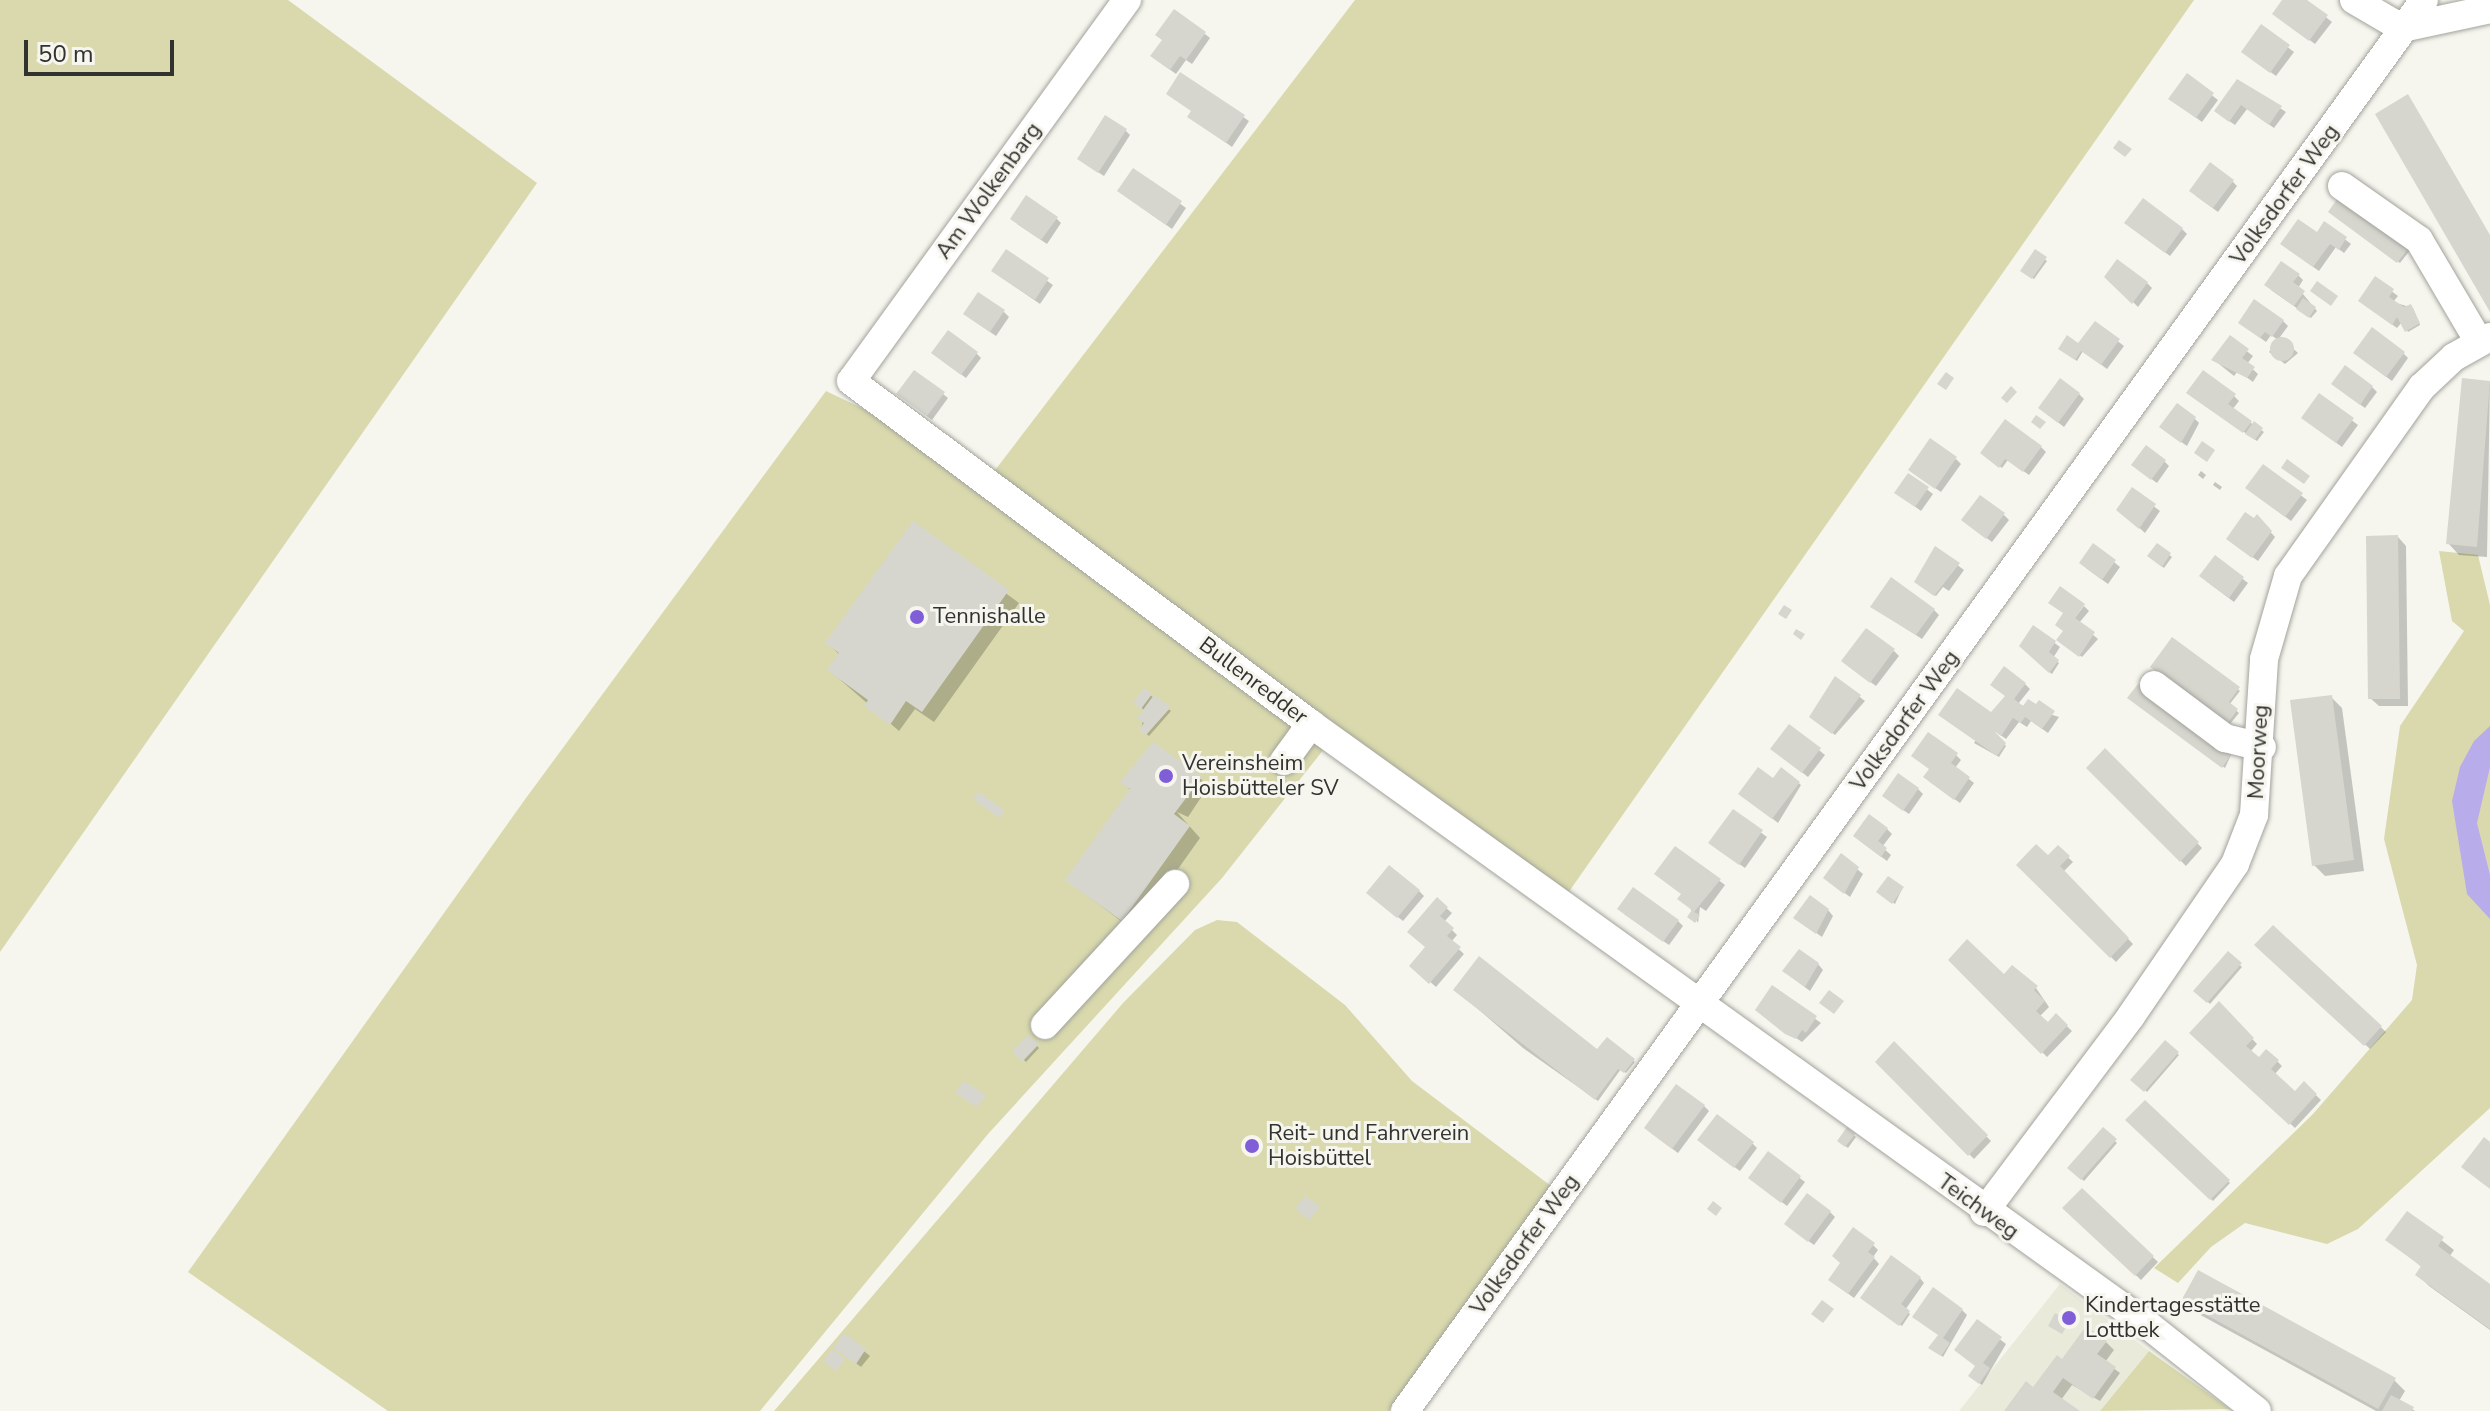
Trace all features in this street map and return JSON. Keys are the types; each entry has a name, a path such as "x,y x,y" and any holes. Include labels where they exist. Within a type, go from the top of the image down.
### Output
{"street":[{"name":"Am Wolkenbarg","path":"851,381 1127,0"},
{"path":"2354,0 2402,28 2488,9"},
{"name":"Volksdorfer Weg","path":"1405,1411 2424,0"},
{"path":"2342,186 2419,240 2485,340"},
{"name":"Moorweg","path":"1984,1212 2131,1016 2235,864 2254,815 2262,747 2266,643 2288,576 2422,387 2438,369 2485,340"},
{"name":"Bullenredder","path":"851,381 1311,724 1699,1004"},
{"path":"2154,685 2225,738 2262,747"},
{"path":"1284,761 1311,724"},
{"path":"1045,1025 1175,884"},
{"name":"Teichweg","path":"1699,1004 1984,1212 2149,1326 2247,1408"}],"shaded area":[{"path":"2490,726 2490,767 2477,823 2490,875 2490,919 2467,894 2452,801 2460,767 2474,741"},
{"name":"Kindertagesstätte Lottbek","path":"2060,1284 2149,1351 2100,1411 1959,1411"}],"green space":[{"path":"0,0 288,0 537,183 0,952"},
{"path":"1355,0 2194,0 1568,893 989,478"},
{"path":"826,391 870,412 1324,749 1222,878 988,1134 760,1411 388,1411 188,1272 526,798"},
{"path":"2439,551 2478,555 2490,605 2490,1108 2358,1229 2327,1244 2245,1223 2211,1247 2178,1283 2154,1268 2313,1114 2412,1000 2417,965 2384,839 2400,726 2464,631 2452,621"},
{"name":"Reit- und Fahrverein Hoisbüttel","path":"1217,920 1237,922 1345,1005 1412,1081 1551,1186 1389,1411 774,1411 1123,1003 1195,930"},
{"path":"2149,1351 2230,1409 2100,1411"}],"building":[{"path":"2282,0 2307,0 2328,15 2309,41 2272,14"},
{"path":"1174,9 1206,32 1186,60 1180,56 1170,70 1150,56 1162,40 1155,35"},
{"path":"2261,24 2290,45 2270,73 2241,52"},
{"path":"1180,72 1245,115 1226,143 1187,117 1191,111 1166,94"},
{"path":"2187,73 2214,93 2196,118 2168,99"},
{"path":"2237,79 2282,106 2269,125 2241,105 2229,122 2214,111"},
{"path":"2408,94 2490,235 2490,312 2375,114"},
{"path":"1105,115 1127,129 1098,173 1077,159"},
{"path":"2119,140 2132,149 2125,157 2113,148"},
{"path":"2210,162 2234,180 2213,208 2189,191"},
{"path":"1133,168 1182,201 1166,225 1117,191"},
{"path":"1026,195 1058,217 1041,240 1010,219"},
{"path":"2340,195 2410,246 2397,263 2328,212"},
{"path":"2143,198 2183,228 2165,253 2124,223"},
{"path":"2298,219 2317,232 2324,221 2347,237 2339,250 2330,244 2313,267 2280,244"},
{"path":"1006,249 1049,278 1035,300 991,271"},
{"path":"2035,249 2047,257 2032,279 2020,271"},
{"path":"2117,259 2148,282 2132,304 2104,277"},
{"path":"2281,261 2300,274 2293,282 2305,291 2294,306 2264,285"},
{"path":"2375,276 2394,289 2389,297 2404,307 2411,304 2420,323 2405,332 2397,317 2392,325 2358,301"},
{"path":"2317,281 2338,296 2331,306 2310,291"},
{"path":"978,292 1005,310 990,332 963,314"},
{"path":"2303,298 2316,307 2309,318 2296,309"},
{"path":"2254,299 2284,320 2272,337 2265,332 2260,338 2238,323"},
{"path":"2095,321 2120,339 2101,365 2081,351 2075,360 2058,349 2067,335 2078,343"},
{"path":"2372,327 2405,352 2386,377 2353,353"},
{"path":"948,330 978,352 961,375 931,353"},
{"path":"2230,335 2249,349 2242,358 2255,367 2247,378 2211,360"},
{"path":"2282,337 2291,340 2294,349 2291,358 2282,361 2273,358 2270,349 2273,340"},
{"path":"2345,365 2373,386 2360,405 2331,384"},
{"path":"914,370 945,392 927,416 896,394"},
{"path":"2203,370 2236,394 2228,404 2252,421 2243,433 2186,393"},
{"path":"1946,372 1954,378 1946,390 1937,384"},
{"path":"2060,378 2080,393 2058,423 2038,408"},
{"path":"2462,378 2490,381 2477,547 2446,544"},
{"path":"2011,386 2017,392 2007,403 2001,398"},
{"path":"2319,393 2354,418 2336,443 2301,418"},
{"path":"2177,403 2196,417 2181,443 2159,427"},
{"path":"2036,415 2046,422 2040,429 2031,422"},
{"path":"2005,419 2042,446 2023,472 2005,459 1999,468 1980,453"},
{"path":"2254,421 2263,428 2255,440 2245,434"},
{"path":"1930,438 1957,457 1935,489 1908,470"},
{"path":"2202,441 2215,450 2207,462 2194,453"},
{"path":"2146,445 2166,460 2151,480 2131,465"},
{"path":"2287,459 2310,476 2304,484 2281,468"},
{"path":"2263,464 2303,493 2285,517 2245,488"},
{"path":"1908,473 1929,487 1915,507 1894,493"},
{"path":"2132,487 2156,504 2139,529 2116,510"},
{"path":"1980,495 2005,513 1986,539 1961,520"},
{"path":"2245,512 2254,518 2257,514 2272,531 2252,558 2226,539"},
{"name":"Tennishalle","path":"913,521 1009,590 922,712 906,701 890,725 864,706 868,700 827,670 839,653 825,643"},
{"path":"2398,535 2400,699 2368,699 2366,536"},
{"path":"2093,543 2116,560 2102,580 2079,563"},
{"path":"2157,543 2171,553 2162,567 2147,556"},
{"path":"1935,546 1960,563 1934,596 1914,582"},
{"path":"2215,555 2244,577 2229,598 2199,576"},
{"path":"1891,577 1935,609 1916,635 1870,607"},
{"path":"2060,586 2085,604 2075,618 2095,632 2079,657 2056,640 2063,631 2055,625 2063,613 2048,603"},
{"path":"1784,605 1792,610 1786,619 1778,614"},
{"path":"2033,625 2056,641 2049,652 2059,660 2049,673 2019,646"},
{"path":"1866,628 1895,649 1870,683 1841,661"},
{"path":"1796,629 1805,634 1801,640 1793,634"},
{"path":"2172,637 2240,687 2229,702 2238,709 2227,724 2150,667"},
{"path":"2004,666 2026,683 2014,699 2023,706 2028,699 2036,704 2039,700 2055,711 2042,729 2025,717 2021,723 2013,718 2001,736 1994,731 2006,743 1997,756 1938,715 1957,688 1991,712 2005,696 1990,685"},
{"path":"1835,676 1861,695 1832,734 1809,717"},
{"path":"2138,684 2232,753 2222,768 2127,698"},
{"path":"1144,688 1152,694 1141,709 1133,703"},
{"path":"1154,695 1171,707 1146,735 1139,730 1144,723 1137,718"},
{"path":"2332,695 2354,860 2312,866 2290,700"},
{"path":"1789,724 1821,748 1802,773 1770,749"},
{"path":"1928,732 1958,753 1951,763 1970,777 1954,800 1923,777 1929,769 1911,756"},
{"path":"1153,742 1202,777 1174,814 1190,826 1122,921 1065,880 1130,789 1120,782"},
{"path":"2105,748 2199,842 2180,862 2086,768"},
{"path":"1758,767 1773,778 1781,767 1800,782 1772,819 1738,794"},
{"path":"1898,773 1919,788 1903,811 1882,796"},
{"path":"979,792 1005,811 999,818 973,799"},
{"path":"1733,809 1763,830 1739,865 1708,843"},
{"path":"1869,814 1888,828 1878,841 1887,848 1881,857 1853,836"},
{"path":"2036,844 2048,855 2058,845 2070,856 2060,866 2129,938 2110,958 2016,865"},
{"path":"1675,846 1721,879 1694,912 1700,915 1695,923 1687,917 1692,910 1677,899 1681,894 1654,874"},
{"path":"1841,853 1859,867 1844,894 1823,878"},
{"path":"1389,865 1420,890 1397,918 1366,893"},
{"path":"1888,876 1904,887 1892,904 1876,892"},
{"path":"1633,887 1679,920 1663,942 1617,909"},
{"path":"1810,895 1829,909 1816,934 1793,918"},
{"path":"1437,897 1448,907 1440,916 1454,928 1447,936 1461,947 1429,984 1409,966 1425,947 1407,932"},
{"path":"2273,925 2382,1026 2364,1046 2254,945"},
{"path":"1967,939 2004,974 2012,965 2038,986 2034,990 2045,1001 2036,1011 2048,1022 2056,1013 2068,1025 2041,1054 1948,960"},
{"path":"1799,949 1819,963 1805,987 1782,971"},
{"path":"2228,951 2242,963 2207,1003 2193,991"},
{"path":"1479,956 1597,1049 1607,1037 1635,1059 1624,1073 1618,1069 1595,1100 1453,990"},
{"path":"1772,985 1817,1016 1806,1033 1802,1030 1796,1039 1755,1010"},
{"path":"1829,990 1844,1001 1834,1014 1819,1003"},
{"path":"2219,1001 2254,1038 2246,1046 2259,1057 2266,1049 2279,1060 2271,1069 2295,1091 2304,1081 2317,1094 2289,1125 2189,1033"},
{"path":"1028,1035 1039,1044 1023,1061 1012,1051"},
{"path":"2165,1040 2179,1052 2144,1092 2130,1080"},
{"path":"1894,1041 1988,1135 1968,1156 1875,1062"},
{"path":"964,1081 986,1095 977,1107 955,1093"},
{"path":"1676,1084 1705,1105 1672,1149 1644,1128"},
{"path":"2145,1100 2230,1180 2210,1200 2125,1120"},
{"path":"1717,1114 1754,1142 1734,1168 1697,1140"},
{"path":"1847,1127 1855,1134 1845,1147 1837,1141"},
{"path":"2103,1127 2117,1139 2081,1180 2067,1168"},
{"path":"2484,1137 2490,1142 2490,1189 2461,1167"},
{"path":"1768,1151 1801,1176 1781,1203 1748,1178"},
{"path":"2082,1188 2154,1256 2135,1276 2062,1208"},
{"path":"1807,1193 1831,1211 1808,1242 1784,1224"},
{"path":"1305,1196 1320,1206 1310,1220 1295,1209"},
{"path":"1713,1201 1722,1208 1716,1216 1707,1209"},
{"path":"2407,1211 2444,1237 2438,1246 2490,1284 2490,1329 2415,1275 2421,1266 2385,1240"},
{"path":"1853,1227 1875,1243 1868,1252 1875,1257 1848,1294 1828,1280 1840,1263 1832,1256"},
{"path":"1891,1255 1921,1277 1901,1304 1910,1311 1899,1326 1860,1298"},
{"path":"2198,1270 2396,1378 2378,1409 2181,1301"},
{"path":"1933,1287 1963,1309 1943,1338 1950,1343 1941,1356 1928,1348 1938,1335 1912,1317"},
{"path":"1822,1300 1834,1309 1823,1323 1811,1314"},
{"path":"2055,1313 2070,1321 2062,1334 2048,1326"},
{"path":"1977,1319 2002,1337 1983,1363 1990,1368 1979,1384 1968,1376 1975,1366 1954,1350"},
{"path":"2086,1326 2107,1341 2097,1354 2116,1367 2093,1399 2063,1378 2053,1392 2080,1411 2004,1411 2026,1381 2033,1387 2057,1355 2062,1359"},
{"path":"844,1333 866,1349 856,1364 833,1348"},
{"path":"832,1349 845,1359 836,1371 823,1361"},
{"path":"2391,1395 2414,1407 2412,1411 2382,1411"}],"place":[{"name":"Tennishalle","path":"917,617"},
{"name":"Vereinsheim Hoisbütteler SV","path":"1166,776"},
{"name":"Reit- und Fahrverein Hoisbüttel","path":"1252,1146"},
{"name":"Kindertagesstätte Lottbek","path":"2069,1318"}]}
